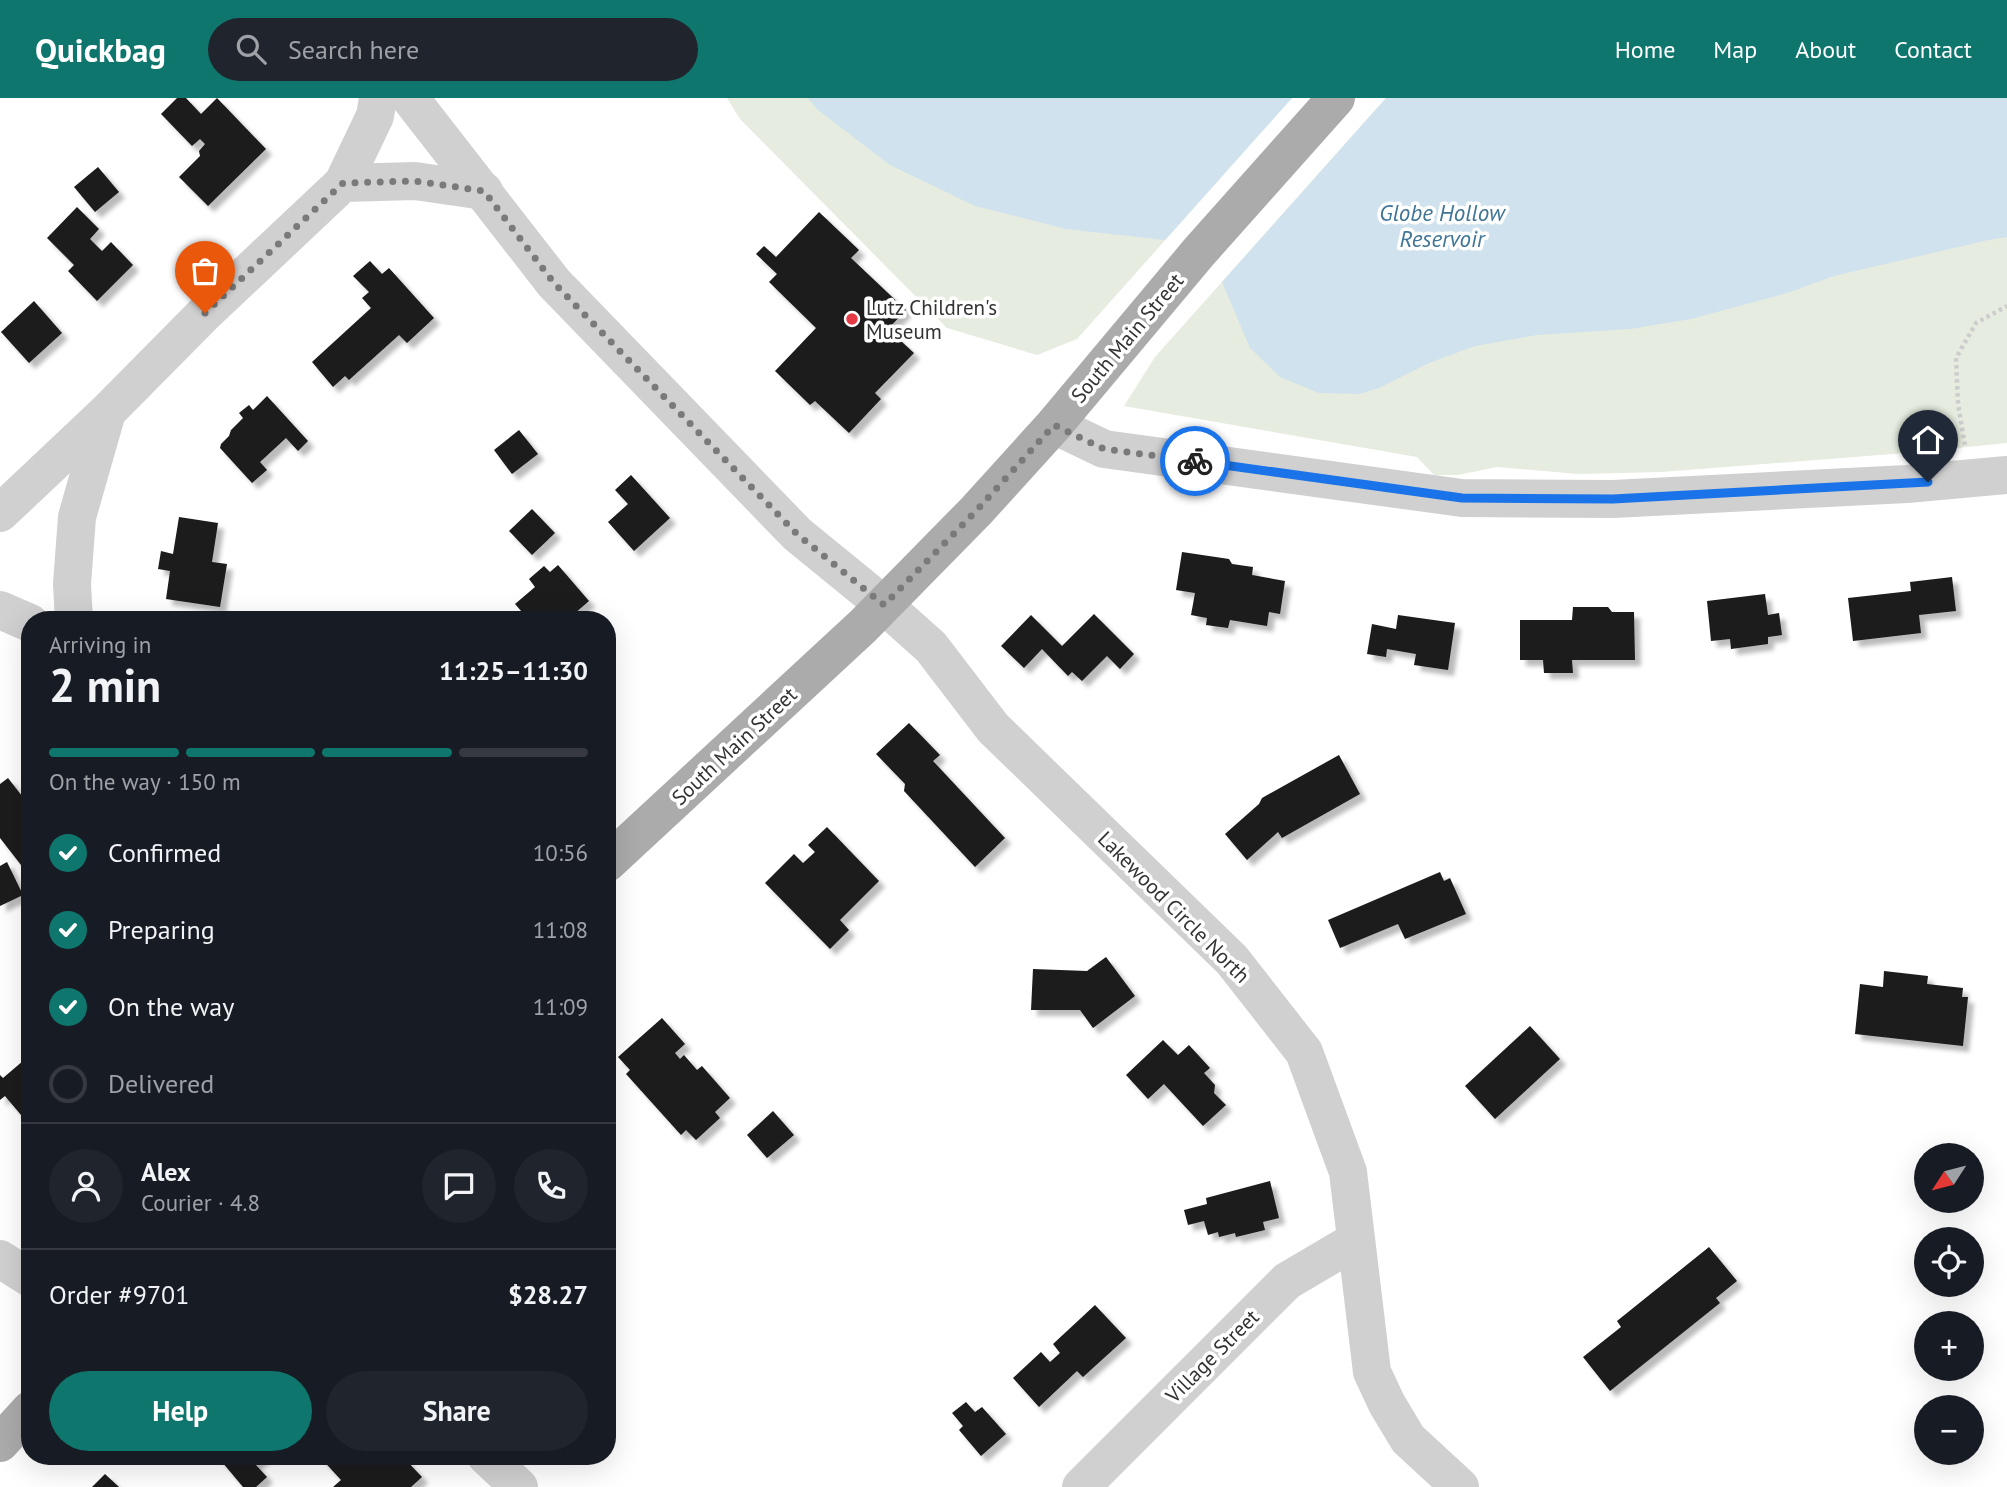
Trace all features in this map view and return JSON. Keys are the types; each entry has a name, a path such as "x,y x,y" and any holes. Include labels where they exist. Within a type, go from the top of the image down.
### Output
{"main road":[{"name":"South Main Street","path":"616,855 884,605 976,511 1054,425 1190,263 1336,98"},
{"path":"0,1443 21,1420"}],"street":[{"path":"0,513 343,183 375,116 378,98"},
{"name":"Lakewood Circle North","path":"410,98 554,283 582,313 797,534 931,647 993,729 1232,960 1304,1052 1348,1172 1373,1372 1387,1404 1408,1439 1460,1487"},
{"path":"343,183 415,181 484,191"},
{"path":"74,611 72,584 77,517 107,412"},
{"path":"1054,425 1104,449 1462,498 1613,499 1907,484 1989,477"},
{"path":"0,610 21,619"},
{"name":"Village Street","path":"1082,1487 1287,1281 1355,1241"},
{"path":"0,1259 21,1272"},
{"path":"496,1465 519,1487"}],"path":[{"path":"1989,477 1958,404 1956,358 1976,323 2007,306"}],"shaded area":[{"path":"727,98 1292,98 1077,339 1037,355 947,328 740,119"},
{"path":"1386,98 2007,98 2007,443 1661,472 1578,474 1497,467 1458,475 1434,475 1417,457 1124,406 1155,357"}],"water":[{"path":"808,98 1292,98 1165,240 1066,229 975,206 890,165 818,110"},
{"name":"Globe Hollow Reservoir","path":"1386,98 2007,98 2007,237 1834,276 1787,293 1691,319 1630,329 1537,335 1475,346 1429,363 1379,388 1359,394 1319,393 1280,377 1250,348 1222,282"}],"building":[{"path":"177,98 186,98 201,114 217,98 266,149 208,206 179,177 200,156 199,151 205,144 200,139 192,146 161,114"},
{"path":"98,167 119,192 95,212 74,187"},
{"path":"77,207 99,229 90,239 102,251 111,242 133,265 97,301 68,271 74,265 47,238"},
{"name":"Lutz Children's Museum","path":"819,212 859,250 851,258 906,310 888,329 914,353 875,393 881,399 849,433 815,401 810,405 775,371 816,328 769,282 777,274 756,254 764,246 776,257"},
{"path":"370,261 382,274 389,268 434,318 407,343 399,335 349,380 345,376 333,387 312,362 371,308 362,298 369,292 353,276"},
{"path":"34,301 62,333 29,363 1,332"},
{"path":"267,396 308,441 298,451 286,438 260,462 267,470 252,483 220,448 231,430 243,418 239,413 249,405 253,410"},
{"path":"519,430 538,454 512,474 494,450"},
{"path":"631,475 670,518 634,551 608,522 628,504 615,490"},
{"path":"532,509 555,533 532,555 509,531"},
{"path":"179,517 218,523 212,562 227,564 220,607 166,599 170,571 158,569 161,551 173,554"},
{"path":"1182,552 1229,559 1232,564 1253,567 1252,575 1285,581 1280,614 1269,612 1267,626 1230,620 1228,628 1206,625 1207,618 1191,615 1195,593 1176,590"},
{"path":"558,565 589,601 577,611 521,611 515,604 535,587 529,579 544,566 550,572"},
{"path":"1952,577 1956,611 1919,615 1921,633 1853,641 1848,598 1911,591 1910,582"},
{"path":"1765,594 1768,615 1779,613 1782,635 1768,637 1768,644 1731,649 1730,639 1711,641 1707,601"},
{"path":"1573,607 1608,607 1612,612 1634,612 1635,660 1572,660 1573,673 1544,673 1543,660 1520,660 1520,620 1572,620"},
{"path":"1094,614 1134,654 1120,669 1107,656 1082,681 1072,672 1068,676 1042,649 1024,668 1001,646 1031,615 1062,646"},
{"path":"1398,615 1455,623 1448,670 1414,665 1416,654 1387,649 1386,657 1367,654 1372,624 1396,629"},
{"path":"909,723 940,755 933,761 1005,838 975,867 904,791 905,784 876,754"},
{"path":"1339,755 1360,794 1282,838 1278,832 1247,860 1225,834 1259,804 1262,798"},
{"path":"8,778 21,795 21,865 0,838 0,784"},
{"path":"827,827 879,881 840,920 849,930 830,949 765,883 794,854 803,863 815,852 808,845"},
{"path":"7,862 21,896 0,906 0,866"},
{"path":"1440,872 1444,881 1450,878 1466,914 1405,939 1398,924 1340,948 1328,920"},
{"path":"1106,957 1135,996 1093,1028 1080,1010 1031,1010 1033,969 1087,971"},
{"path":"1884,971 1928,976 1927,984 1963,988 1962,997 1968,997 1963,1046 1855,1034 1860,984 1883,987"},
{"path":"662,1018 685,1044 675,1053 680,1059 684,1055 697,1070 702,1066 730,1098 715,1112 720,1118 696,1140 686,1130 681,1135 626,1074 630,1070 618,1057"},
{"path":"1530,1026 1560,1059 1495,1119 1465,1086"},
{"path":"1163,1040 1178,1055 1189,1045 1210,1068 1204,1073 1215,1085 1214,1093 1226,1105 1203,1126 1164,1084 1148,1099 1126,1075"},
{"path":"21,1063 21,1115 5,1096 0,1100 0,1075 3,1078"},
{"path":"773,1111 794,1135 767,1158 747,1135"},
{"path":"1270,1181 1279,1218 1263,1222 1265,1230 1236,1237 1235,1233 1219,1237 1218,1232 1208,1235 1204,1221 1188,1225 1184,1210 1207,1204 1206,1198"},
{"path":"1709,1247 1737,1281 1716,1298 1720,1303 1610,1391 1583,1357 1621,1327 1617,1321"},
{"path":"1095,1305 1126,1338 1083,1377 1077,1371 1039,1407 1013,1378 1041,1352 1050,1362 1060,1353 1053,1344"},
{"path":"966,1402 975,1412 982,1407 1006,1434 981,1456 959,1430 963,1426 952,1413"},
{"path":"225,1465 256,1465 267,1477 256,1487 243,1487"},
{"path":"327,1465 411,1465 422,1477 411,1487 333,1487 341,1480"},
{"path":"105,1474 119,1487 92,1487"}],"way so far":[{"path":"205,313 343,183 415,181 484,191 554,283 797,534 884,605 976,511 1054,425 1104,449 1195,461"}],"place":[{"name":"Lutz Children's Museum","path":"852,319"}],"route":[{"path":"1195,461 1462,498 1613,499 1928,482"}]}
